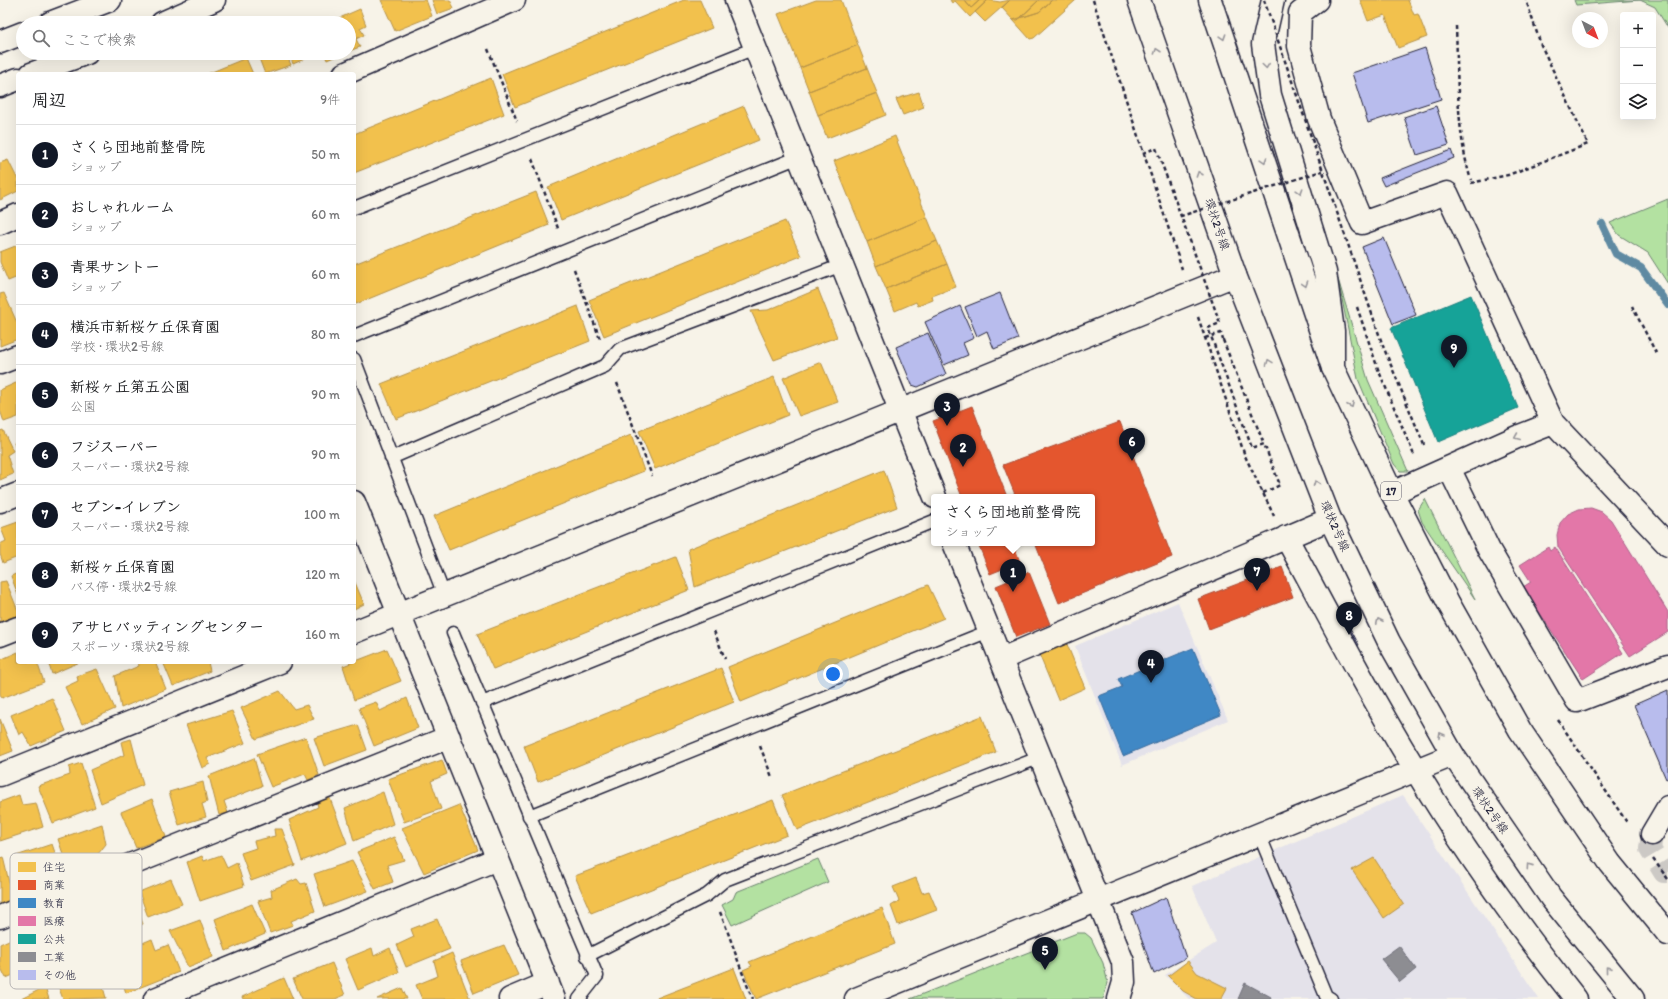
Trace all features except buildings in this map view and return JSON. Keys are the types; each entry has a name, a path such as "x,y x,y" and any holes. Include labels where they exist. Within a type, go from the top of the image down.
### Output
{"main road":[{"path":"68,16 110,0"},
{"path":"178,16 214,0"},
{"path":"349,72 514,0"},
{"path":"736,0 934,494"},
{"name":"環状2号線","path":"1139,0 1234,275 1330,519 1389,642 1453,755 1551,898 1633,999"},
{"name":"17","path":"1210,0 1333,368 1392,493 1449,604 1520,730 1610,862 1668,934"},
{"path":"1273,0 1263,44 1270,95 1325,272 1333,331 1333,368"},
{"path":"1317,0 1300,13 1299,46 1319,119 1362,223 1447,193 1553,423 1668,545"},
{"path":"0,42 16,36"},
{"path":"36,72 68,60"},
{"path":"0,86 16,80"},
{"path":"0,223 16,217"},
{"path":"356,631 1234,275"},
{"path":"0,363 16,357"},
{"path":"1392,493 1517,437 1553,423"},
{"path":"1449,468 1489,550 1577,701 1668,666"},
{"path":"0,501 16,495"},
{"path":"356,507 551,991 510,999"},
{"path":"1001,659 1330,519"},
{"path":"1286,537 1341,640 1416,770 1496,894 1576,999"},
{"path":"955,546 1123,962 1124,982 1119,999"},
{"path":"0,635 16,629"},
{"path":"0,775 275,664"},
{"path":"142,860 449,737"},
{"path":"856,999 1453,755"},
{"path":"1652,834 1668,807"},
{"path":"155,999 498,859"},
{"path":"0,917 10,913"}],"lane":[{"path":"356,207 755,48"},
{"path":"356,335 798,157"},
{"path":"392,458 605,366 620,349 842,265"},
{"path":"356,364 444,595"},
{"path":"482,703 931,522"},
{"path":"529,816 989,631"},
{"path":"453,633 587,956 597,976 579,999"},
{"path":"587,956 711,891 725,880 1041,757"},
{"path":"1259,834 1326,996 1331,999"}],"path":[{"path":"1264,0 1383,346 1424,445"},
{"path":"1447,193 1472,182 1508,175 1588,144 1541,45 1526,0"},
{"path":"1456,26 1459,104 1464,160 1472,182"},
{"path":"1144,153 1156,148 1220,322 1208,328 1252,448 1264,444"},
{"path":"1181,216 1322,171"},
{"path":"1632,306 1656,353"},
{"path":"1205,338 1221,332 1280,485 1263,493"},
{"path":"706,613 724,659"},
{"path":"751,726 772,777"},
{"path":"711,891 733,943 740,971 753,999"}],"shaded area":[{"path":"1178,602 1228,720 1122,765 1075,646"},
{"path":"1403,795 1539,999 1189,999 1165,975 1216,943 1192,886"}],"green space":[{"path":"1574,0 1640,0 1576,5"},
{"path":"1640,0 1668,0 1668,28 1655,7"},
{"path":"1668,199 1668,284 1648,253 1619,235 1610,223"},
{"path":"1338,279 1368,380 1408,471 1400,471 1394,464 1358,379"},
{"path":"1425,499 1475,599 1422,522 1418,510"},
{"path":"818,859 828,882 732,925 722,905 733,899 736,892"},
{"path":"1077,933 1085,933 1091,938 1103,963 1108,983 1103,999 910,999"}],"waterway":[{"path":"1602,224 1616,254 1641,268 1668,305"}],"tunnel":[{"path":"1652,834 1650,849 1664,872 1668,872"}],"place":[{"name":"アサヒバッティングセンター","path":"1454,368"},
{"name":"青果サントー","path":"947,426"},
{"name":"フジスーパー","path":"1132,461"},
{"name":"おしゃれルーム","path":"963,467"},
{"name":"セブン-イレブン","path":"1257,591"},
{"name":"さくら団地前整骨院","path":"1013,592"},
{"name":"新桜ヶ丘保育園","path":"1349,635"},
{"name":"横浜市新桜ケ丘保育園","path":"1151,683"},
{"name":"新桜ヶ丘第五公園","path":"1045,970"}]}
